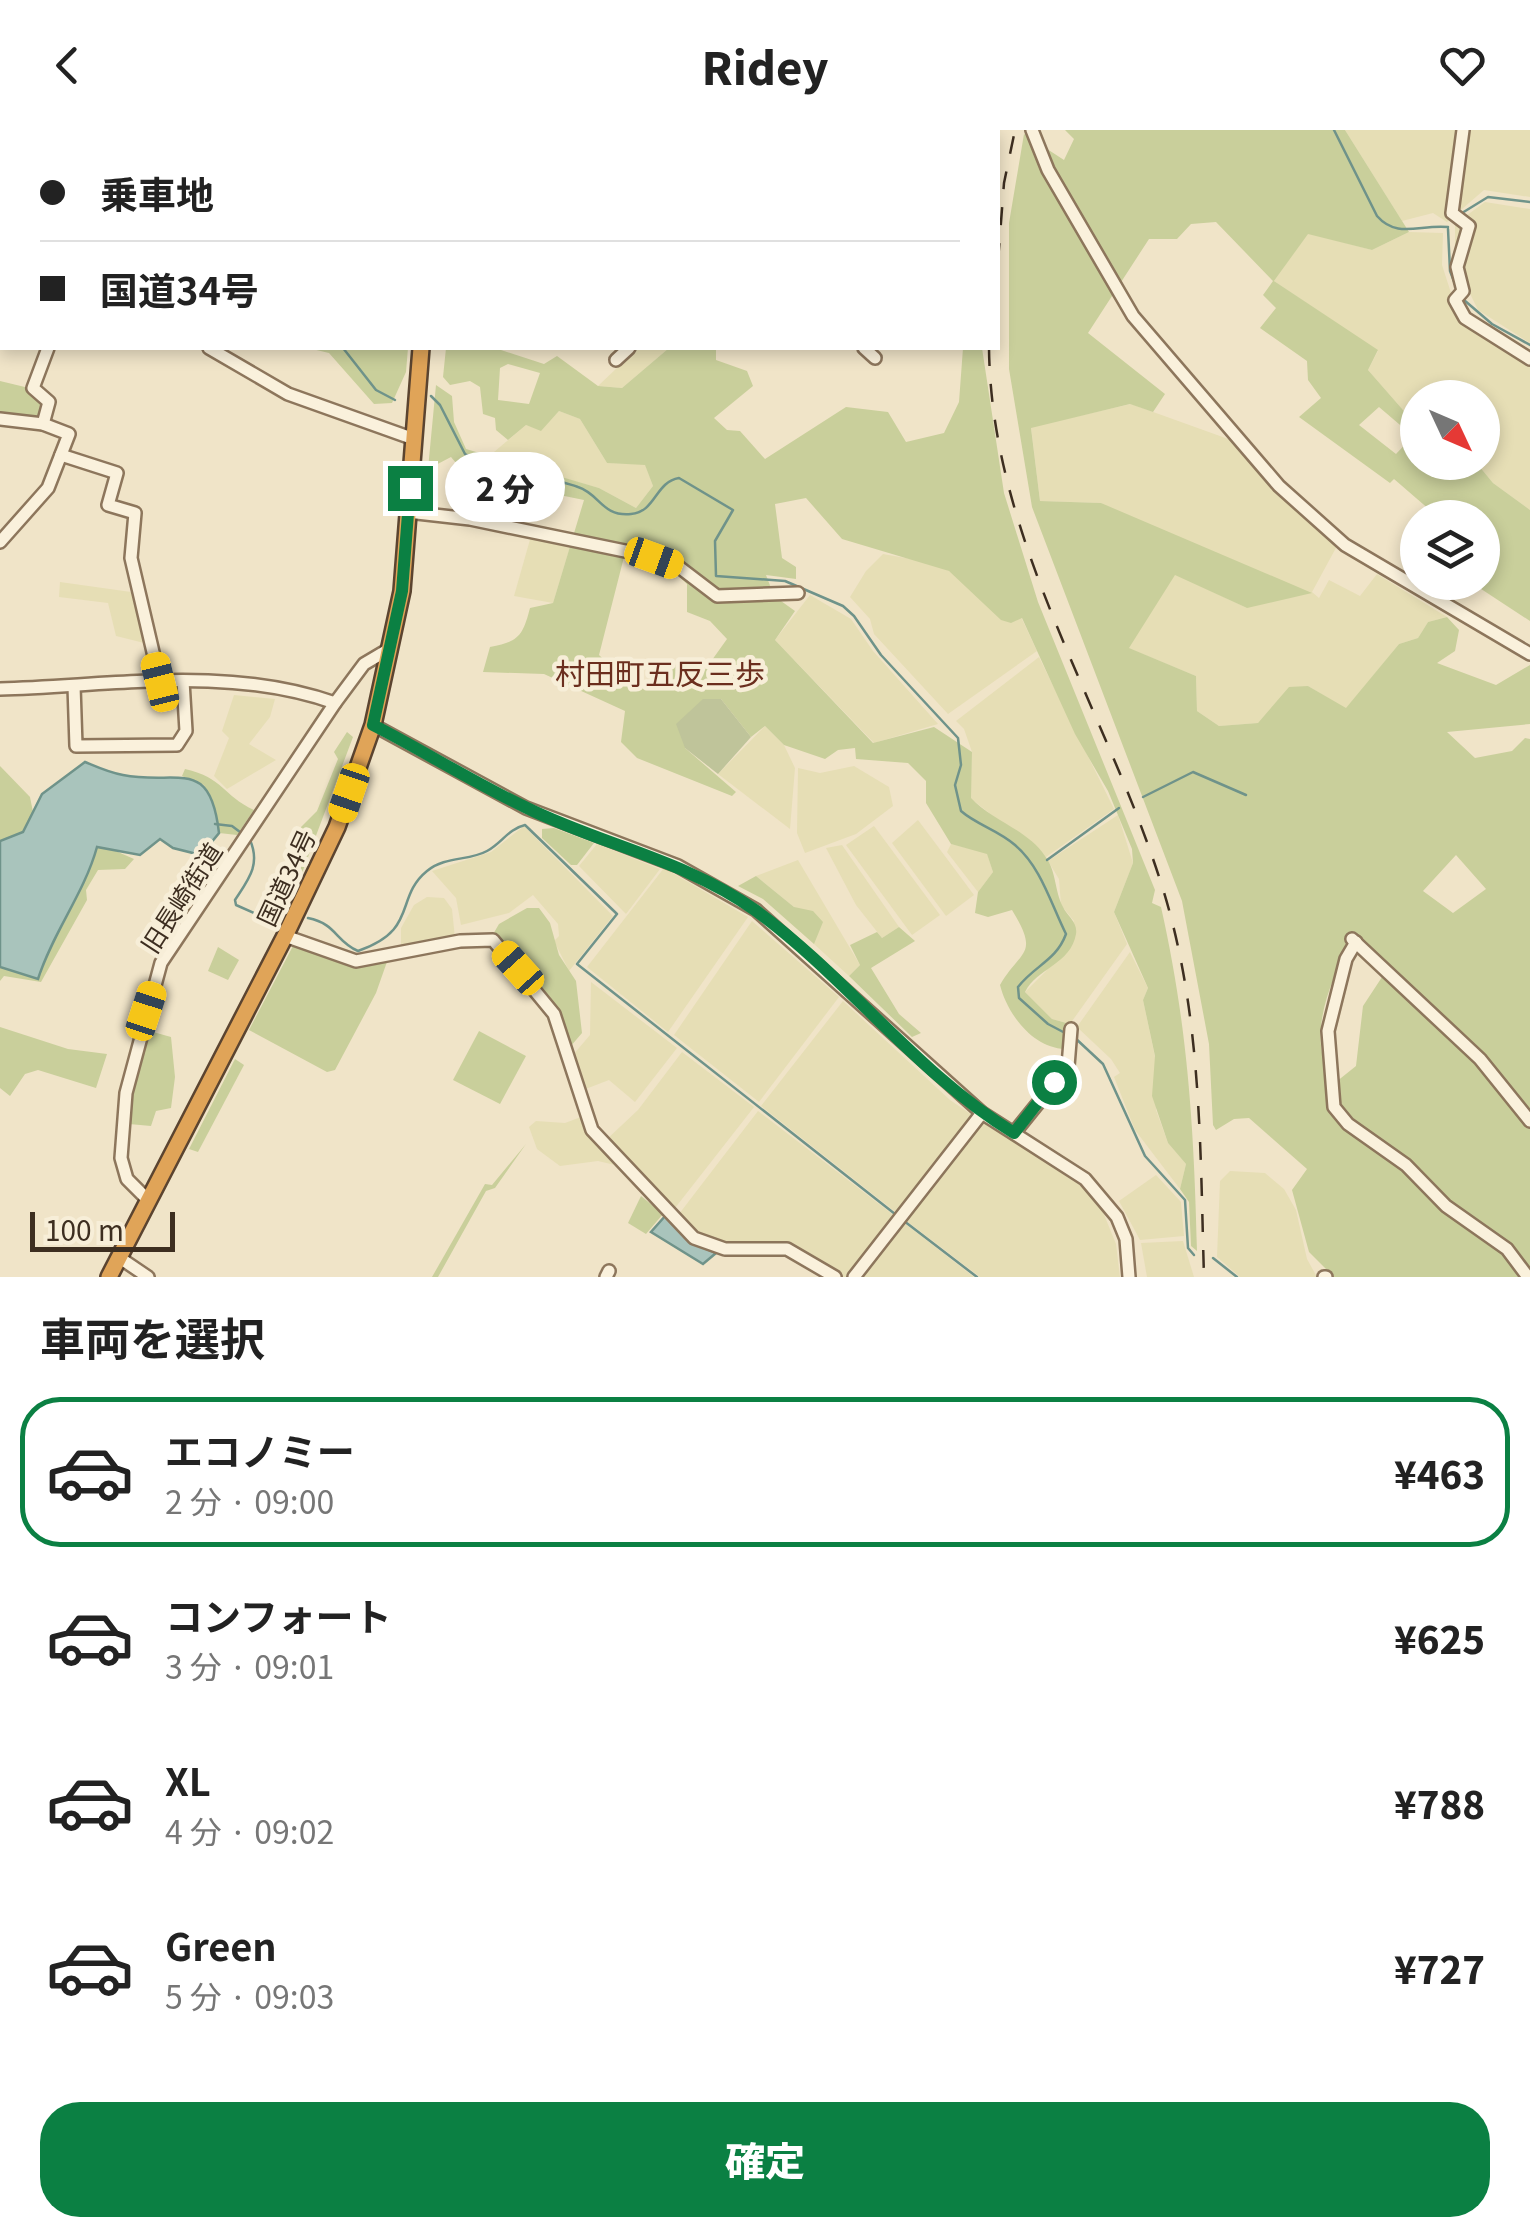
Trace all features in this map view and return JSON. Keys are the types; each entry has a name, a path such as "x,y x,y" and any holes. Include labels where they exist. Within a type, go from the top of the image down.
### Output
{"highway":[{"name":"国道34号","path":"109,1277 286,936 337,827 373,725 391,648 408,512 421,350"}],"street":[{"path":"1032,130 1048,170 1133,316 1279,486 1344,545 1530,654"},
{"path":"1464,130 1457,217 1469,226 1456,267 1459,296 1466,318 1530,359"},
{"path":"43,424 49,402 33,388 47,350"},
{"path":"211,350 288,394 414,439"},
{"path":"616,360 627,350"},
{"path":"866,350 874,358"},
{"path":"0,419 43,424 70,434 48,488 0,542"},
{"path":"61,455 117,473 108,506 135,514 131,558 160,682"},
{"path":"408,512 470,519 654,558 679,566 717,596 798,593"},
{"name":"旧長崎街道","path":"149,1201 126,1178 122,1158 134,1056 172,942 364,664 391,648"},
{"path":"74,686 76,746 178,745 186,732 183,681"},
{"path":"0,689 183,681 264,684 335,703"},
{"path":"373,725 526,808 637,849 725,891 795,943 982,1113 1085,1179 1109,1205 1126,1239 1130,1277"},
{"path":"286,936 356,961 460,941 492,940 554,1014 592,1130 694,1238 725,1249 788,1250 836,1277"},
{"path":"1528,1277 1507,1249 1446,1206 1406,1164 1348,1124 1334,1107 1328,1031 1353,940 1480,1059 1530,1121"},
{"path":"1014,1133 1068,1066 1071,1035"},
{"path":"854,1277 982,1113"},
{"path":"120,1258 148,1277"}],"shaded area":[{"path":"1345,130 1530,130 1530,197 1484,190 1447,222 1433,213 1402,221"},
{"path":"1485,202 1530,209 1530,343 1478,310 1455,263 1455,224"},
{"path":"1409,232 1443,233 1442,265 1461,324 1530,367 1530,510 1491,480 1500,480 1500,380 1400,380 1400,407 1368,370 1378,351 1274,281 1308,233 1372,250"},
{"path":"636,350 667,350 622,388 598,386"},
{"path":"1131,404 1231,440 1280,496 1337,546 1312,592 1319,598 1329,580 1360,596 1377,574 1400,588 1400,600 1419,600 1447,617 1428,622 1418,638 1399,644 1346,709 1308,686 1258,723 1219,726 1197,711 1196,676 1128,648 1175,574 1247,608 1101,503 1040,501 1031,427"},
{"path":"559,411 580,419 607,463 645,464 653,486 636,508 599,488 488,457 526,425 541,430"},
{"path":"467,476 517,487 512,512 495,511 490,520 459,511"},
{"path":"531,536 570,547 553,603 514,596"},
{"path":"883,554 928,562 949,571 1021,617 1037,651 948,714 874,634 870,619 850,597 866,571"},
{"path":"60,582 131,592 144,643 116,636 108,603 59,597"},
{"path":"810,595 851,619 873,651 938,724 874,743 775,640"},
{"path":"1039,657 1114,809 1046,857 970,798 972,752 964,729 956,721"},
{"path":"234,695 275,699 270,717 249,744 276,760 227,789 214,776 229,738 222,731"},
{"path":"765,726 784,745 795,768 790,829 718,774"},
{"path":"854,766 889,787 893,806 856,834 805,853 797,833 798,768 820,773"},
{"path":"1118,815 1133,863 1114,912 1127,944 1070,1024 1052,1019 1025,992 1046,971 1074,921 1061,905 1059,879 1048,861"},
{"path":"918,820 974,895 946,916 892,843"},
{"path":"524,826 613,916 569,971 554,941 559,936 558,924 533,895 509,913 461,925 456,898 432,871 491,852"},
{"path":"874,826 940,915 912,935 846,845"},
{"path":"597,844 660,869 626,914 579,866"},
{"path":"951,844 987,853 993,872 978,892 947,852"},
{"path":"842,845 899,927 882,938 856,905 826,848"},
{"path":"798,860 860,965 849,976 814,944 794,907 756,876"},
{"path":"664,868 748,917 668,1032 587,967"},
{"path":"427,897 444,898 452,909 455,938 401,948 401,928 414,905"},
{"path":"752,921 839,997 759,1102 674,1035"},
{"path":"1130,952 1148,988 1143,1000 1155,1057 1156,1110 1168,1143 1186,1164 1180,1189 1135,1130 1114,1077 1120,1073 1077,1027"},
{"path":"591,982 677,1048 635,1102 609,1080 583,1090 573,1055 590,1035"},
{"path":"843,1001 950,1100 975,1117 898,1214 761,1106"},
{"path":"682,1052 754,1107 675,1208 605,1141 638,1110"},
{"path":"758,1111 896,1217 850,1277 841,1277 788,1245 733,1246 699,1237 679,1214"},
{"path":"581,1117 590,1137 615,1165 598,1161 560,1166 537,1149 529,1127 536,1121 565,1123"},
{"path":"982,1121 1083,1187 1103,1212 1116,1244 1120,1277 980,1277 904,1219"},
{"path":"1230,1171 1265,1173 1284,1189 1296,1210 1307,1259 1317,1277 1240,1277 1217,1257 1220,1181"},
{"path":"1156,1175 1181,1202 1184,1236 1140,1240 1119,1201"},
{"path":"903,1222 974,1277 861,1277"},
{"path":"1183,1241 1194,1277 1147,1277 1141,1243"}],"green space":[{"path":"1065,130 1345,130 1409,232 1372,250 1308,234 1274,281 1378,350 1368,370 1400,407 1400,425 1379,407 1359,425 1396,454 1400,450 1400,480 1491,480 1530,510 1530,621 1498,600 1500,500 1418,500 1394,479 1390,483 1299,417 1321,398 1308,380 1307,361 1260,328 1276,308 1263,295 1273,281 1216,222 1191,224 1177,239 1149,239 1088,333 1165,394 1153,412 1130,404 1031,428 1040,501 1101,503 1312,593 1247,608 1175,575 1129,648 1196,676 1197,711 1219,726 1258,723 1289,687 1308,686 1346,708 1399,644 1418,638 1428,622 1447,617 1459,630 1455,651 1437,663 1496,685 1530,665 1530,724 1447,732 1475,758 1512,751 1525,738 1530,739 1530,1277 1334,1277 1309,1252 1292,1190 1307,1169 1249,1118 1234,1119 1216,1130 1213,1125 1209,1044 1182,901 1032,507 1009,369 1009,223 1024,134 1064,160 1074,139","holes":["1456,855 1486,889 1453,913 1423,891","1350,943 1386,971 1363,1006 1356,1066 1336,1082 1326,1066 1321,1031 1328,994"]},
{"path":"316,350 408,350 406,372 392,403 374,404 329,353"},
{"path":"446,350 501,350 544,364 557,356 598,386 622,388 667,350 716,350 716,360 747,371 753,386 714,418 727,430 740,431 765,459 846,407 888,412 906,442 944,433 959,402 963,350 982,350 1004,493 1038,602 1155,890 1152,903 1161,907 1178,994 1188,1078 1197,1251 1191,1246 1189,1202 1180,1189 1186,1164 1168,1143 1152,1096 1155,1056 1143,1000 1148,988 1114,912 1133,863 1132,849 1108,791 1075,734 1022,618 1011,623 1001,620 949,571 842,539 806,498 775,504 782,558 796,567 796,579 766,575 774,596 795,611 775,640 873,743 934,727 972,752 971,798 1029,839 1049,862 1060,901 1076,934 1068,952 1025,992 1052,1019 1070,1024 1065,1049 1032,1036 1008,1007 1000,985 1024,951 1025,936 1012,910 988,917 975,913 978,892 993,872 987,854 951,844 926,803 926,781 908,763 856,759 855,748 838,750 825,759 784,745 765,726 751,737 721,699 685,748 736,792 732,796 637,758 621,742 625,711 544,674 483,672 490,647 518,636 530,608 553,603 584,500 467,476 451,457 428,469 436,385 452,396 454,422 466,449 599,488 636,508 653,486 645,465 607,463 580,419 559,411 541,431 526,425 508,440 496,430 495,418 483,414 480,387 470,381 450,385 443,377","holes":["508,364 540,373 529,404 498,400 500,368","624,557 668,566 687,584 687,612 710,621 727,639 702,674 677,664 635,690 599,655"]},
{"path":"0,381 29,388 44,406 39,422 0,415"},
{"path":"703,699 721,699 751,737 718,774 685,748 676,724"},
{"path":"347,732 353,737 299,881 295,871 305,848 301,827 317,811 338,759 334,752"},
{"path":"0,766 30,797 34,817 23,832 0,841"},
{"path":"185,769 208,777 254,810 237,835 219,833 216,811 204,785 182,776"},
{"path":"554,828 594,843 577,865 571,865 542,838 542,829"},
{"path":"102,845 134,859 125,869 98,870 86,890 87,900 41,982 4,976 0,981 0,967 38,979 85,881 96,847"},
{"path":"756,876 794,907 813,911 823,922 814,944 763,899 738,886"},
{"path":"527,908 539,908 550,923 559,955 576,981 582,1033 570,1047 550,997 492,936 499,924"},
{"path":"899,927 915,941 871,968 899,1014 921,1033 912,1037 849,976 860,965 850,945 877,932 882,938"},
{"path":"294,944 356,965 388,959 376,993 335,1070 327,1072 249,1030"},
{"path":"218,947 239,960 228,980 208,971"},
{"path":"0,1027 68,1049 107,1054 96,1088 38,1070 25,1074 10,1096 0,1088"},
{"path":"146,1030 171,1037 175,1077 171,1108 156,1111 151,1126 129,1124 132,1089"},
{"path":"479,1031 526,1056 500,1104 453,1080"},
{"path":"235,1059 244,1065 198,1152 189,1149"},
{"path":"526,1144 495,1188 486,1191 438,1277 432,1277 485,1184 492,1185"},
{"path":"641,1196 663,1214 646,1234 628,1223"}],"water":[{"path":"85,762 123,775 199,783 215,809 219,833 201,855 173,848 160,839 140,855 97,847 38,979 0,967 0,841 23,832 42,794"},
{"path":"666,1215 695,1244 716,1253 703,1264 651,1232"}],"waterway":[{"path":"1334,130 1377,216 1385,223 1401,229 1448,227"},
{"path":"1462,213 1488,197 1530,202"},
{"path":"1448,229 1450,271 1457,289"},
{"path":"1464,300 1492,324 1530,345"},
{"path":"345,350 376,390 395,400"},
{"path":"431,396 440,405 465,454 492,466 578,487 614,512 639,512 665,485 679,478 733,510 715,541 716,576 785,581 843,606 854,616 881,655 958,738 961,765 955,785 961,811 1015,845 1045,886 1066,934 1057,951 1018,987 1019,998 1048,1024 1067,1034"},
{"path":"1143,797 1193,772 1246,795"},
{"path":"1047,860 1119,808"},
{"path":"215,824 232,826 244,835"},
{"path":"308,918 325,924 358,951 377,943 398,924 417,881 427,871 441,863 487,851 525,825 617,914 577,964 895,1214"},
{"path":"250,840 254,865 236,905 277,923"},
{"path":"1074,1037 1103,1064 1145,1156 1185,1200 1188,1248 1194,1255"},
{"path":"904,1221 977,1277"},
{"path":"1213,1258 1237,1277"}],"railway":[{"path":"1000,235 1004,183 1015,130"},
{"path":"989,350 995,419 1009,488 1030,556 1139,820 1175,934 1192,1031 1200,1129 1204,1277"}],"district":[{"name":"村田町五反三歩","path":"660,672"}],"route":[{"path":"410,488 402,591 373,725 526,808 678,866 756,910 948,1085 1014,1133 1054,1082"}]}
